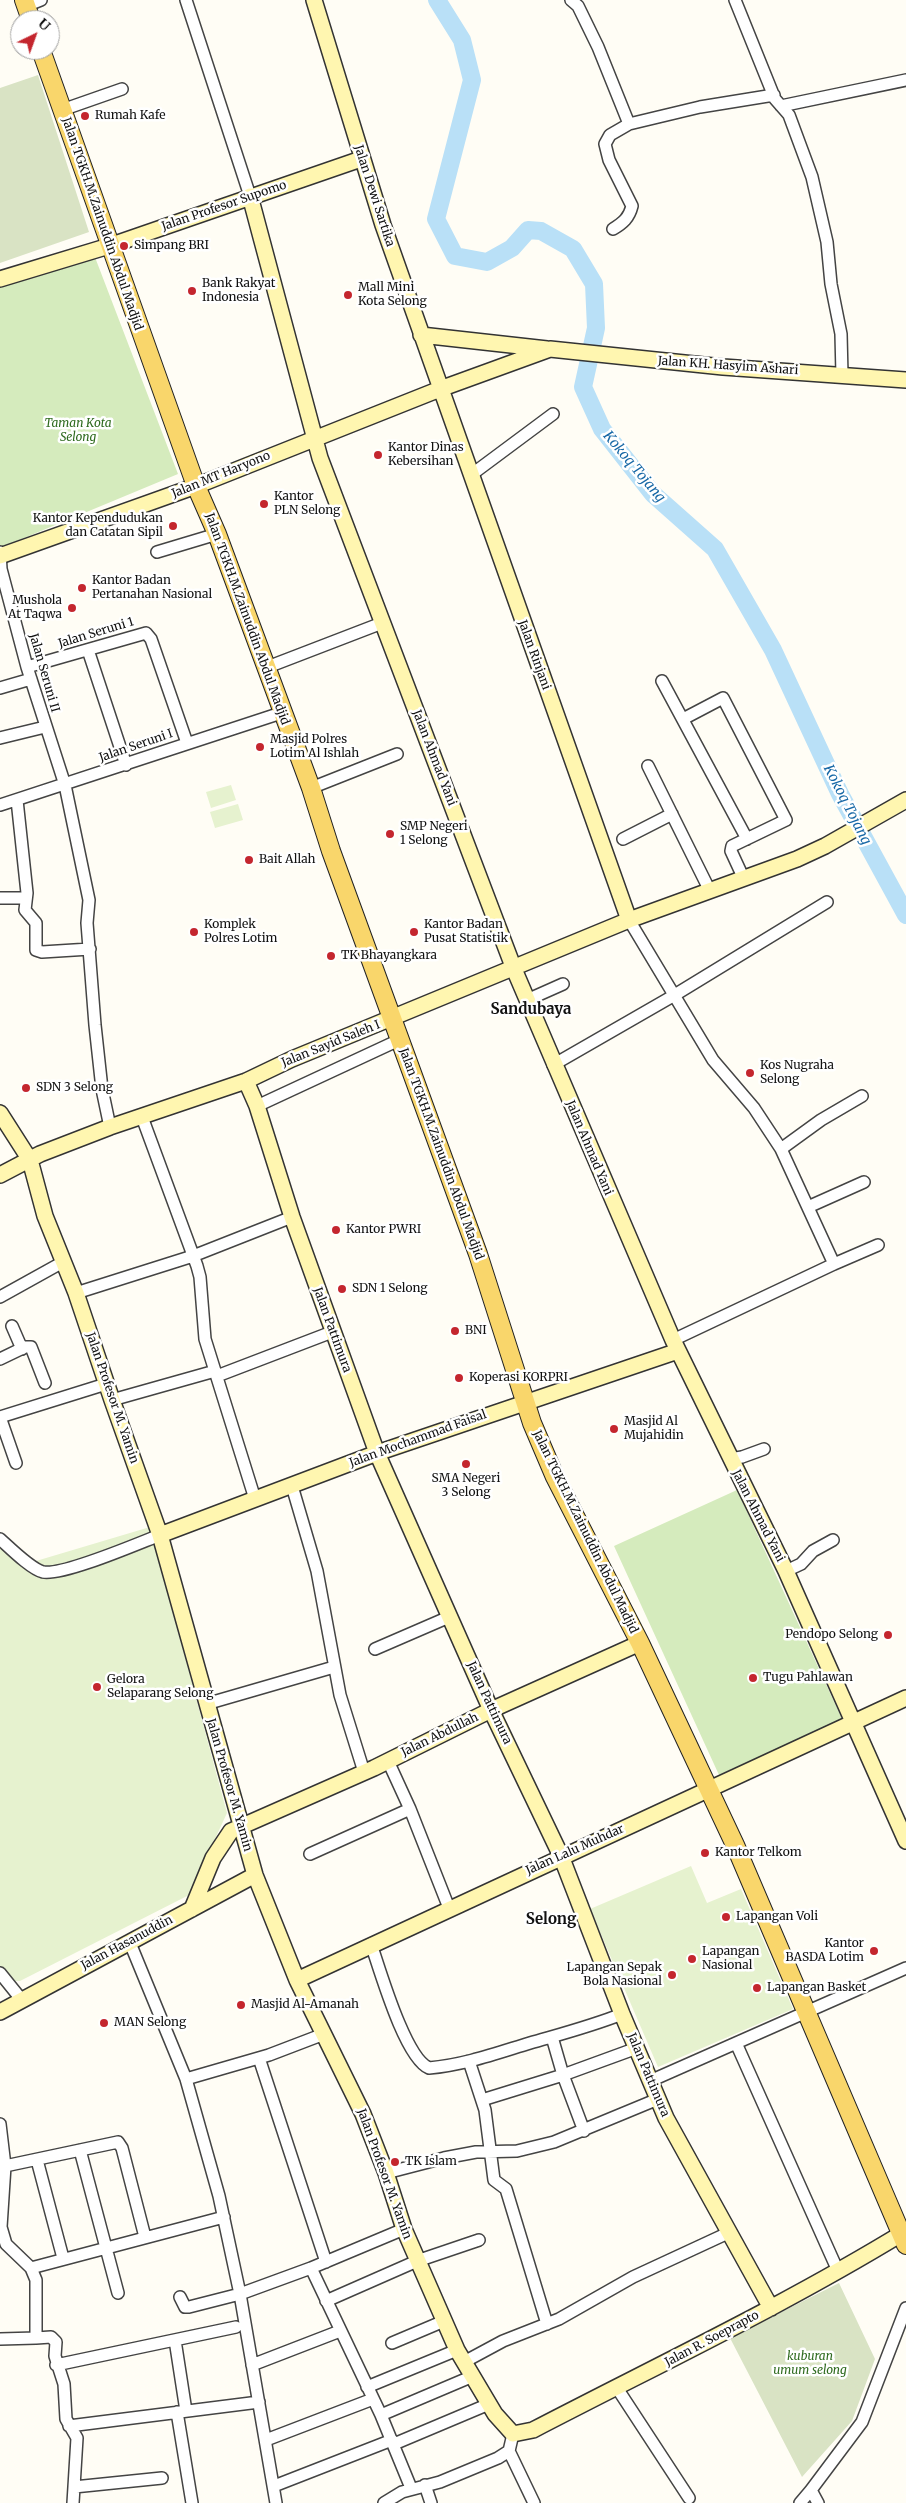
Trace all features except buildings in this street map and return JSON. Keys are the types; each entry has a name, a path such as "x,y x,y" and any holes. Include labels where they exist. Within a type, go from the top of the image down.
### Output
{"main road":[{"name":"Jalan TGKH.M.Zainuddin Abdul Madjid","path":"44,60 109,246 196,486 217,534 311,788 331,852 478,1254 524,1402 556,1476 710,1790 904,2236"}],"street":[{"path":"186,0 250,196"},
{"name":"Jalan Dewi Sartika","path":"314,0 361,159 440,389"},
{"path":"571,0 578,6 598,47 629,124"},
{"path":"735,0 774,94 789,115 812,177 823,219 841,334 842,374"},
{"path":"781,106 906,80"},
{"path":"62,110 122,89"},
{"path":"613,229 624,222 632,206 609,160 605,144 610,135 629,124 700,107 774,94"},
{"name":"Jalan Profesor Supomo","path":"0,278 109,246 361,159"},
{"name":"Jalan Ahmad Yani","path":"250,196 314,438 382,623 526,1000 675,1345 786,1570 853,1722 901,1817 906,1841"},
{"name":"Jalan KH. Hasyim Ashari","path":"422,336 724,367 906,380"},
{"name":"Jalan KH. Hasyim Ashari","path":"440,389 557,350"},
{"name":"Jalan MT Haryono","path":"1,560 196,486 440,389"},
{"name":"Jalan Rinjani","path":"440,389 629,920"},
{"path":"471,475 553,414"},
{"path":"157,552 217,534"},
{"name":"Jalan Seruni II","path":"1,560 30,680 65,785 89,900 87,923 102,1090 110,1127"},
{"path":"265,668 382,623"},
{"name":"Jalan Seruni 1","path":"27,667 142,633 150,635 187,743"},
{"path":"88,650 126,765"},
{"path":"0,688 30,680"},
{"path":"662,681 747,839"},
{"path":"683,719 723,698 786,820 736,843 731,850 743,878"},
{"name":"Jalan Seruni I","path":"0,805 282,712"},
{"path":"0,738 45,727"},
{"path":"311,788 397,754"},
{"path":"648,766 709,890"},
{"path":"16,800 26,898 25,910 36,923 36,950 42,952 90,950"},
{"name":"Jalan Sayid Saleh I","path":"0,1175 40,1154 110,1127 246,1081 292,1059 392,1020 629,920 797,859 853,831 906,800"},
{"path":"623,839 672,814"},
{"path":"0,898 26,898"},
{"path":"553,1065 673,996 827,902"},
{"path":"629,920 713,1060 754,1108 781,1149 834,1264"},
{"path":"526,1000 563,984"},
{"path":"257,1106 399,1040"},
{"name":"Jalan Pattimura","path":"246,1081 257,1106 292,1217 332,1332 377,1453 491,1710 561,1856 622,2014 666,2118 771,2308"},
{"path":"781,1149 821,1120 862,1096"},
{"name":"Jalan Profesor M. Yamin","path":"0,1113 30,1160 45,1216 76,1293 160,1535 255,1875 297,1980 363,2114 386,2173 404,2229 444,2321 461,2356 489,2404 502,2424 513,2434"},
{"path":"142,1117 200,1277 205,1339 255,1499"},
{"path":"808,1207 864,1182"},
{"path":"76,1293 193,1256 292,1217"},
{"path":"675,1345 834,1264 878,1245"},
{"path":"0,1297 63,1262"},
{"path":"12,1326 22,1348"},
{"path":"112,1400 216,1374 332,1332"},
{"name":"Jalan Mochammad Faisal","path":"160,1535 377,1453 524,1402 675,1345"},
{"path":"0,1359 22,1348 31,1347 45,1383"},
{"path":"16,1463 0,1417 106,1384"},
{"path":"730,1459 764,1449"},
{"path":"292,1486 315,1564 334,1667 364,1772"},
{"path":"0,1539 37,1569 46,1572 76,1565 160,1535"},
{"path":"786,1570 801,1564 813,1550 833,1540"},
{"path":"375,1649 450,1616"},
{"name":"Jalan Abdullah","path":"192,1909 220,1845 231,1831 388,1761 491,1710 640,1644"},
{"path":"206,1704 334,1667"},
{"name":"Jalan Lalu Muhdar","path":"297,1980 561,1856 710,1790 906,1698"},
{"path":"388,1761 410,1809 449,1908"},
{"path":"310,1854 410,1809"},
{"name":"Jalan Hasanuddin","path":"0,2012 21,1998 130,1943 255,1875"},
{"path":"130,1943 186,2079 224,2217 240,2294 276,2503"},
{"path":"371,1944 402,2031 421,2063 429,2068 468,2061 552,2037 622,2014"},
{"path":"650,2081 906,1968"},
{"path":"0,1973 21,1998"},
{"path":"186,2079 259,2058 324,2034"},
{"path":"552,2037 563,2075 584,2131"},
{"path":"736,2043 838,2271"},
{"path":"482,2100 563,2075 636,2048"},
{"path":"259,2058 326,2262"},
{"path":"468,2061 482,2100 494,2180 506,2189 547,2324"},
{"path":"386,2173 444,2158 517,2151 554,2142 658,2099"},
{"path":"0,2124 5,2166 1,2227 6,2244 30,2268 36,2280 36,2338"},
{"path":"5,2166 115,2141 120,2144 145,2237"},
{"path":"80,2150 118,2293"},
{"path":"37,2160 63,2258"},
{"path":"30,2268 224,2217"},
{"path":"180,2296 185,2307 189,2307 240,2294 311,2268 404,2229"},
{"path":"367,2387 461,2356 547,2324 634,2277 728,2233"},
{"name":"Jalan R. Soeprapto","path":"513,2434 533,2430 616,2388 771,2308 904,2236"},
{"path":"326,2301 417,2261 479,2240"},
{"path":"311,2268 381,2415 411,2488"},
{"path":"800,2503 862,2422 906,2308"},
{"path":"392,2343 444,2321"},
{"path":"56,2365 236,2327"},
{"path":"252,2365 340,2331"},
{"path":"0,2338 51,2337 55,2340 56,2365 64,2384 64,2408 69,2426 76,2434 78,2444 72,2503"},
{"path":"175,2340 192,2503"},
{"path":"381,2415 473,2376"},
{"path":"616,2388 689,2498"},
{"path":"266,2440 373,2399"},
{"path":"69,2426 259,2402"},
{"path":"274,2486 489,2404"},
{"path":"513,2434 509,2451 534,2503"},
{"path":"391,2501 411,2488 440,2482 498,2458 509,2451"},
{"path":"74,2487 162,2478"},
{"path":"424,2485 430,2503"},
{"path":"811,2490 818,2503"}],"green space":[{"path":"38,75 89,232 0,263 0,88"},
{"name":"Taman Kota Selong","path":"93,252 178,474 0,548 0,286"},
{"path":"231,785 236,800 211,808 206,792"},
{"path":"238,804 243,820 215,828 210,812"},
{"path":"737,1490 842,1719 719,1775 614,1546"},
{"name":"Gelora Selaparang Selong","path":"150,1527 227,1813 189,1895 20,1981 0,1981 0,1535 36,1561"},
{"name":"Lapangan Nasional","path":"691,1866 707,1903 741,1889 793,2009 658,2067 590,1909"},
{"name":"kuburan umum selong","path":"839,2283 875,2359 852,2421 802,2477 730,2338"}],"waterway":[{"name":"Kokoq Tojang","path":"437,0 462,40 472,80 436,219 455,256 487,262 512,248 528,230 541,231 573,249 594,284 596,328 583,387 602,429 653,494 715,549 773,650 840,794 906,915"}],"place":[{"name":"Rumah Kafe","path":"85,116"},
{"name":"Simpang BRI","path":"124,246"},
{"name":"Bank Rakyat Indonesia","path":"192,291"},
{"name":"Mall Mini Kota Selong","path":"348,295"},
{"name":"Kantor Dinas Kebersihan","path":"378,455"},
{"name":"Kantor PLN Selong","path":"264,504"},
{"name":"Kantor Kependudukan dan Catatan Sipil","path":"173,526"},
{"name":"Kantor Badan Pertanahan Nasional","path":"82,588"},
{"name":"Mushola At Taqwa","path":"72,608"},
{"name":"Masjid Polres Lotim Al Ishlah","path":"260,747"},
{"name":"SMP Negeri 1 Selong","path":"390,834"},
{"name":"Bait Allah","path":"249,860"},
{"name":"Komplek Polres Lotim","path":"194,932"},
{"name":"Kantor Badan Pusat Statistik","path":"414,932"},
{"name":"TK Bhayangkara","path":"331,956"},
{"name":"Kos Nugraha Selong","path":"750,1073"},
{"name":"SDN 3 Selong","path":"26,1088"},
{"name":"Kantor PWRI","path":"336,1230"},
{"name":"SDN 1 Selong","path":"342,1289"},
{"name":"BNI","path":"455,1331"},
{"name":"Koperasi KORPRI","path":"459,1378"},
{"name":"Masjid Al Mujahidin","path":"614,1429"},
{"name":"SMA Negeri 3 Selong","path":"466,1464"},
{"name":"Pendopo Selong","path":"888,1635"},
{"name":"Tugu Pahlawan","path":"753,1678"},
{"name":"Gelora Selaparang Selong","path":"97,1687"},
{"name":"Kantor Telkom","path":"705,1853"},
{"name":"Lapangan Voli","path":"726,1917"},
{"name":"Kantor BASDA Lotim","path":"874,1951"},
{"name":"Lapangan Nasional","path":"692,1959"},
{"name":"Lapangan Sepak Bola Nasional","path":"672,1975"},
{"name":"Lapangan Basket","path":"757,1988"},
{"name":"Masjid Al-Amanah","path":"241,2005"},
{"name":"MAN Selong","path":"104,2023"},
{"name":"TK Islam","path":"395,2162"}],"district":[{"name":"Sandubaya","path":"531,1010"},
{"name":"Selong","path":"551,1920"}]}
